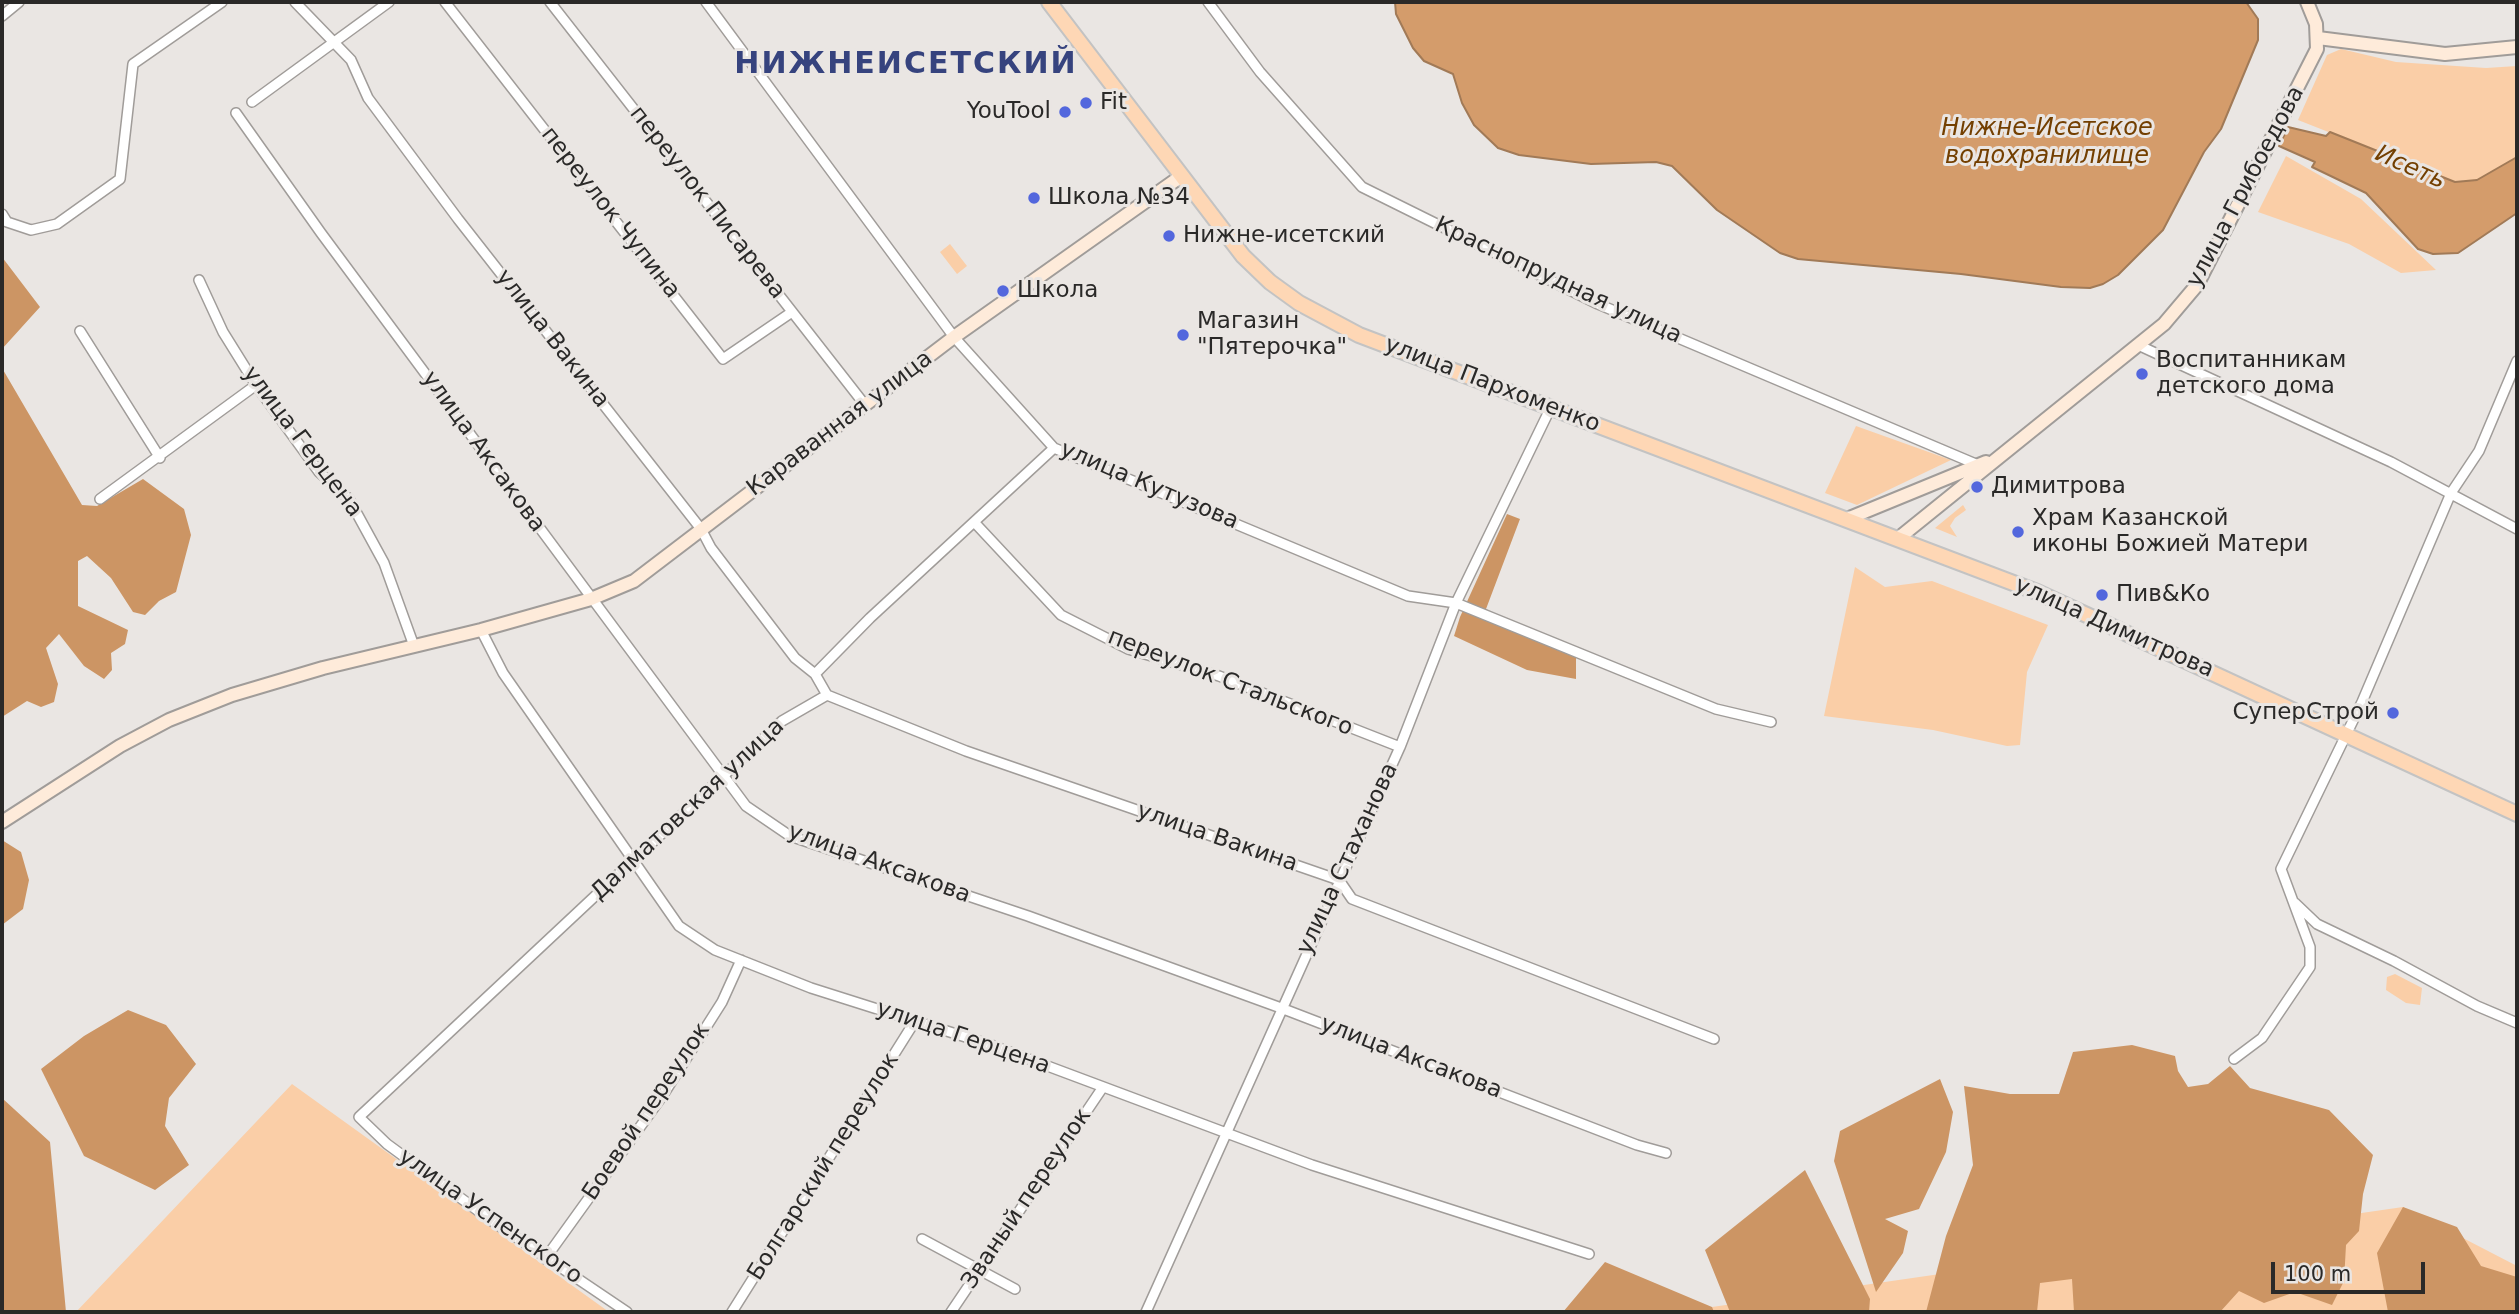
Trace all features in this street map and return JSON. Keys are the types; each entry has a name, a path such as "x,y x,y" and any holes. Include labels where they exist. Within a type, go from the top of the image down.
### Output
{"main road":[{"name":"улица Пархоменко","path":"1049,2 1180,177 1243,256 1270,282 1299,303 1359,335 1900,537"},
{"name":"улица Димитрова","path":"1900,537 2037,592 2517,814"}],"street":[{"path":"2,16 19,2"},
{"path":"2,214 7,222 31,230 57,224 120,179 134,64 222,2"},
{"name":"улица Вакина","path":"295,2 332,44 351,60 368,98 458,219 701,529 711,548 795,657 815,674"},
{"path":"252,102 389,2"},
{"name":"переулок Чупина","path":"445,2 723,359 792,312"},
{"name":"переулок Писарева","path":"550,2 865,405"},
{"name":"улица Кутузова","path":"706,2 954,337 1054,447 1408,596 1456,603 1716,709 1771,722"},
{"name":"Краснопрудная улица","path":"1208,2 1260,72 1362,187 1598,304 1978,466"},
{"path":"2307,2 2318,38 2445,54 2517,47"},
{"name":"улица Грибоедова","path":"1900,537 2164,324 2197,285 2287,112 2317,48 2318,38"},
{"name":"улица Аксакова","path":"236,113 321,233 746,806 790,836 1028,916 1281,1008 1637,1145 1666,1153"},
{"name":"Караванная улица","path":"2,822 120,746 169,720 258,687 591,599 634,581 954,337 1180,177"},
{"name":"улица Герцена","path":"200,280 223,332 256,385 319,472 349,499 384,563 414,646"},
{"path":"79,331 160,458"},
{"path":"2138,345 2451,493 2517,529"},
{"path":"2234,1059 2262,1038 2310,967 2310,947 2281,869 2346,735 2451,493 2479,451 2517,361"},
{"path":"100,499 160,458 256,385"},
{"name":"улица Стаханова","path":"1146,1312 1400,747 1456,603 1551,407"},
{"path":"827,695 815,674 870,618 1054,447"},
{"name":"улица Грибоедова","path":"1847,519 1999,457"},
{"name":"переулок Стальского","path":"975,523 1061,615 1128,649 1219,676 1400,747"},
{"name":"улица Герцена","path":"481,630 503,673 679,926 715,950 811,988 995,1046 1312,1165 1589,1254"},
{"name":"улица Вакина","path":"827,695 965,751 1339,880 1352,899 1714,1039"},
{"name":"Далматовская улица","path":"359,1117 782,721 827,695"},
{"path":"2293,902 2317,924 2394,961 2477,1006 2517,1023"},
{"name":"Боевой переулок","path":"545,1259 663,1095 722,1002 741,960"},
{"name":"Болгарский переулок","path":"732,1312 915,1021"},
{"name":"Званый переулок","path":"951,1312 1103,1087"},
{"name":"улица Успенского","path":"359,1117 387,1144 545,1259 627,1312"},
{"path":"922,1239 1015,1289"}],"shaded area":[{"path":"2341,49 2396,62 2486,68 2517,66 2517,157 2477,180 2455,182 2298,120 2327,55"},
{"path":"2286,156 2361,199 2436,270 2401,273 2349,244 2258,212"},
{"path":"950,244 967,266 957,274 940,252"},
{"path":"2,257 40,307 2,349"},
{"path":"2,368 82,505 97,506 143,479 184,509 191,535 176,592 159,601 145,615 133,612 111,578 87,556 78,561 78,606 128,630 125,644 111,653 112,670 104,679 84,666 59,634 46,648 58,684 54,702 41,707 27,701 2,717"},
{"path":"1856,426 1951,460 1857,505 1825,493"},
{"path":"1963,505 1966,510 1955,518 1950,526 1957,537 1935,528"},
{"path":"1507,514 1520,519 1486,609 1576,657 1576,679 1527,670 1454,636"},
{"path":"1855,567 1885,587 1932,581 2048,625 2027,672 2020,745 2007,746 1933,730 1824,716"},
{"path":"2,840 21,852 29,880 23,909 2,925"},
{"path":"2395,974 2422,988 2420,1005 2406,1003 2386,990 2387,977"},
{"path":"128,1010 166,1025 196,1064 169,1098 165,1126 189,1165 155,1190 84,1156 41,1069 84,1036"},
{"path":"2132,1045 2175,1056 2178,1071 2188,1087 2208,1084 2230,1066 2250,1088 2329,1110 2373,1155 2363,1194 2359,1231 2346,1245 2344,1281 2332,1305 2295,1292 2264,1303 2239,1291 2220,1312 2074,1312 2072,1279 2040,1283 2037,1312 1926,1312 1946,1236 1973,1165 1964,1086 2010,1094 2059,1094 2073,1052"},
{"path":"1940,1079 1953,1112 1946,1152 1919,1209 1885,1219 1908,1231 1903,1253 1876,1292 1834,1161 1840,1131"},
{"path":"292,1084 609,1312 76,1312"},
{"path":"2,1098 50,1142 66,1312 2,1312"},
{"path":"1805,1170 1870,1299 1869,1312 1730,1312 1705,1250"},
{"path":"2403,1207 2517,1266 2517,1312 1697,1312 1712,1307"},
{"path":"2403,1207 2457,1227 2481,1266 2517,1277 2517,1312 2388,1312 2377,1253"},
{"path":"1605,1262 1712,1307 1714,1312 1563,1312"}],"water":[{"name":"Нижне-Исетское водохранилище","path":"1395,2 2246,2 2258,19 2258,40 2221,129 2204,152 2163,230 2118,275 2103,284 2090,288 2061,287 1961,274 1798,259 1780,253 1717,210 1672,166 1656,162 1591,164 1519,155 1498,148 1474,125 1462,103 1453,74 1424,61 1413,48 1396,14"},
{"name":"Исеть","path":"2288,127 2326,136 2330,132 2455,182 2477,180 2517,157 2517,213 2458,253 2433,254 2418,249 2366,193 2312,167 2315,162 2279,146"}],"place":[{"name":"Fit","path":"1086,103"},
{"name":"YouTool","path":"1065,112"},
{"name":"Школа №34","path":"1034,198"},
{"name":"Нижне-исетский","path":"1169,236"},
{"name":"Школа","path":"1003,291"},
{"name":"Магазин \"Пятерочка\"","path":"1183,335"},
{"name":"Воспитанникам детского дома","path":"2142,374"},
{"name":"Димитрова","path":"1977,487"},
{"name":"Храм Казанской иконы Божией Матери","path":"2018,532"},
{"name":"Пив&Ко","path":"2102,595"},
{"name":"СуперСтрой","path":"2393,713"}],"district":[{"name":"НИЖНЕИСЕТСКИЙ","path":"906,65"}]}
